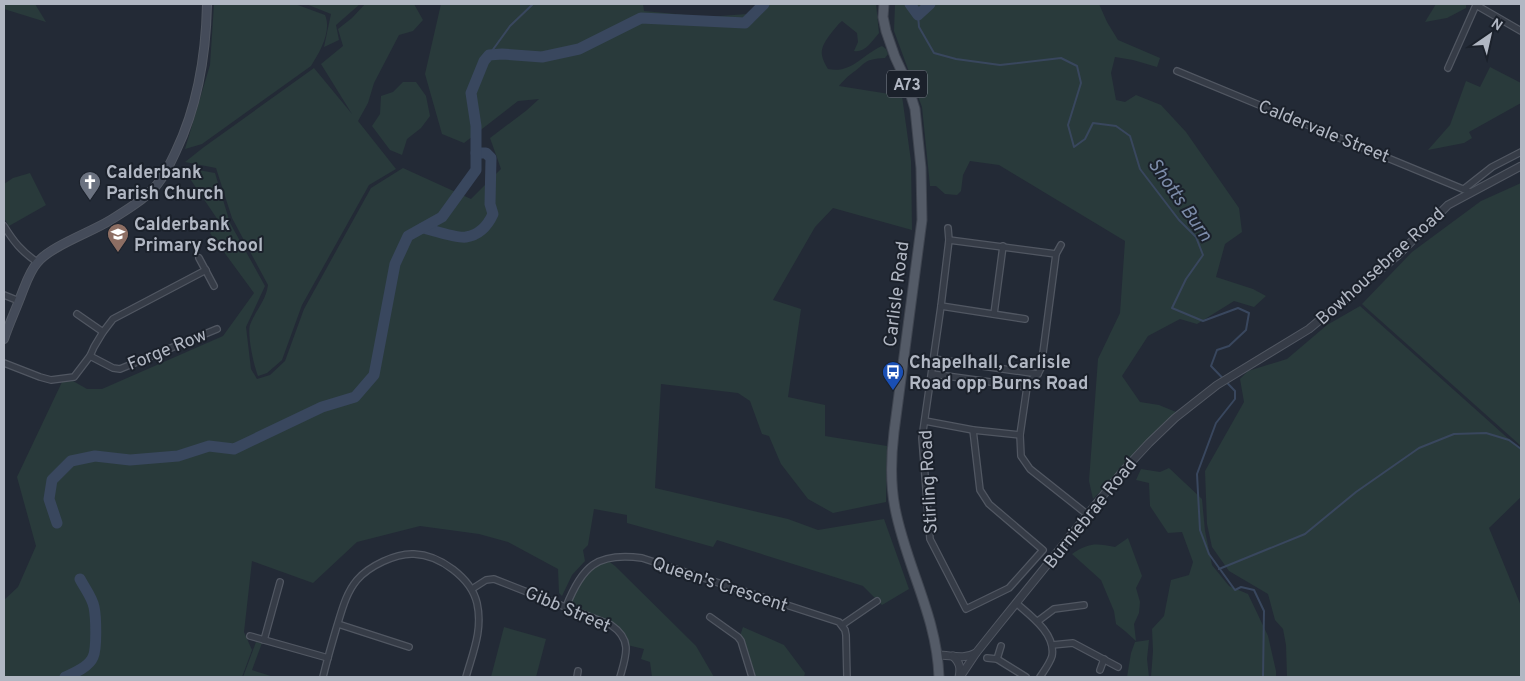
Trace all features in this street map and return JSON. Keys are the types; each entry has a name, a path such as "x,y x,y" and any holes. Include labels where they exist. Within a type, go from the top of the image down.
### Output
{"main road":[{"path":"4,339 28,278 37,262 50,252 106,223 144,197 156,186 165,172 180,143 192,110 205,49 207,4"},
{"name":"Carlisle Road","path":"884,4 883,17 886,31 907,83 915,109 921,168 922,220 890,467 894,507 900,531 924,600 938,655 939,677"}],"street":[{"path":"1448,68 1476,5 1521,31"},
{"name":"Caldervale Street","path":"1177,71 1467,191"},
{"path":"1467,191 1492,167 1521,152"},
{"name":"Bowhousebrae Road","path":"1240,370 1309,329 1398,255 1448,205 1467,191 1521,166"},
{"path":"4,226 22,252 37,262"},
{"name":"Stirling Road","path":"948,228 949,240 941,306 922,438 930,539 966,609 1009,588 1042,550 989,504 980,490 973,430"},
{"path":"949,240 1056,254"},
{"path":"1061,245 1056,254 1041,368 1027,387 1020,435 1021,456 1030,469 1088,515"},
{"path":"994,314 1003,246"},
{"path":"199,258 214,286"},
{"path":"4,363 51,380 74,378 113,319 206,270"},
{"path":"4,295 19,301"},
{"path":"941,306 1024,319"},
{"path":"77,314 103,332"},
{"name":"Forge Row","path":"90,356 113,368 120,369 217,328"},
{"path":"934,359 1038,374"},
{"name":"Burniebrae Road","path":"960,677 976,653 1122,472 1175,418 1217,385 1240,370"},
{"path":"932,374 1027,387"},
{"path":"925,421 973,430 1020,435"},
{"path":"323,677 345,599 357,580 374,566 397,555 415,554 436,560 451,568 472,589 479,616 479,630 466,677"},
{"name":"Queen's Crescent","path":"566,607 584,572 590,566 605,559 628,556 838,622 842,625"},
{"name":"Gibb Street","path":"472,589 486,580 494,579 611,625 625,640 626,654 620,677"},
{"path":"264,640 280,582"},
{"path":"847,677 846,635 842,625 877,602"},
{"path":"1016,603 1038,621 1052,645 1052,658 1040,677"},
{"path":"1038,621 1054,610 1084,605"},
{"path":"710,617 741,641 752,677"},
{"path":"338,624 409,647"},
{"path":"250,636 328,658"},
{"path":"1052,645 1073,643 1118,667"},
{"path":"997,659 1000,646"},
{"path":"938,655 970,657 976,653"},
{"path":"952,656 960,666 960,677"},
{"path":"987,658 997,659 1026,677"},
{"path":"1100,670 1104,659"}],"shaded area":[{"path":"4,4 35,4 46,22 4,9"},
{"path":"214,4 295,4 325,15 327,21 326,34 311,66 202,144 185,149 210,65"},
{"path":"306,4 360,4 336,25 339,40 324,47 331,14"},
{"path":"365,4 414,4 423,20 413,31 399,35 374,83 368,103 358,121 396,169 369,185 302,305 282,360 267,373 258,376 251,350 249,330 252,320 265,296 268,285 232,218 216,168 185,162 314,68 352,114 321,64 343,46 338,29"},
{"path":"441,4 643,4 644,11 707,17 747,14 757,4 876,4 879,33 868,46 862,50 854,51 858,42 857,33 842,21 826,41 822,49 822,56 828,69 836,70 856,63 882,46 886,49 888,54 885,58 866,62 839,86 902,96 911,161 912,230 833,208 815,227 773,300 801,309 788,397 825,405 825,436 887,446 886,502 833,513 808,499 781,464 769,436 762,434 750,401 738,393 661,384 655,488 788,519 818,530 884,519 909,589 882,605 863,586 717,540 713,547 627,523 627,515 594,509 588,545 583,550 585,561 572,575 562,596 559,593 558,569 508,542 479,534 420,526 357,542 313,583 252,561 244,632 252,650 242,677 4,677 4,600 18,587 36,546 17,477 62,382 73,381 87,389 102,389 223,336 254,293 210,233 220,223 182,167 215,173 230,223 265,286 246,327 251,369 257,379 270,375 285,361 304,309 371,188 403,168 471,199 501,169 490,138 539,99 518,101 464,143 442,134 425,74"},
{"path":"895,4 1099,4 1118,40 1160,58 1157,67 1115,57 1111,73 1116,100 1125,102 1136,95 1161,105 1186,132 1239,208 1242,232 1225,244 1216,277 1253,289 1266,296 1254,307 1234,301 1197,324 1180,319 1148,336 1122,376 1140,402 1159,405 1176,412 1093,499 1089,481 1098,359 1120,313 1125,241 999,165 970,161 963,175 961,191 957,195 945,194 936,186 930,186 922,107 894,31"},
{"path":"1436,4 1466,4 1466,8 1447,18 1425,22"},
{"path":"1490,67 1521,83 1521,103 1469,132 1472,138 1464,143 1428,150 1450,125 1466,81 1480,87"},
{"path":"403,82 416,82 426,96 430,116 421,128 407,139 402,155 390,150 372,126 380,114 381,96 393,92"},
{"path":"30,173 46,205 9,226 4,218 4,184 13,178"},
{"path":"1521,183 1521,446 1362,304 1412,252 1481,201"},
{"path":"1360,306 1521,450 1521,497 1489,528 1521,606 1521,677 1287,677 1286,645 1283,629 1275,620 1268,594 1229,571 1212,547 1207,524 1205,471 1244,402 1240,379 1248,371 1287,359 1327,325"},
{"path":"1169,468 1202,499 1205,531 1212,565 1229,586 1248,594 1268,636 1276,677 1151,677 1152,629 1164,616 1171,580 1189,575 1193,562 1182,532 1168,533 1150,506 1149,483 1136,480 1141,469 1160,472"},
{"path":"1128,538 1142,576 1136,588 1140,602 1139,613 1134,624 1136,641 1116,624 1114,611 1101,580 1072,554 1092,545 1115,547"},
{"path":"607,560 696,646 714,677 652,677 650,662 641,659 644,649 627,645 622,633 568,606 577,585 591,567"},
{"path":"504,627 546,639 536,677 491,677"},
{"path":"743,627 784,645 805,673 804,677 756,677 745,643 740,636"},
{"path":"1149,640 1147,659 1149,677 1127,677 1135,642"},
{"path":"256,642 262,643 252,670 274,677 243,677"}],"waterway":[{"path":"489,55 510,26 533,4"},
{"path":"57,523 49,499 52,480 71,461 95,456 130,460 178,456 209,446 234,449 322,407 355,397 374,375 395,264 408,236 442,217 476,170 476,126 471,93 484,61 489,55 542,57 579,49 641,18 745,23 764,4"},
{"name":"Shotts Burn","path":"910,4 918,15 930,4"},
{"name":"Shotts Burn","path":"918,15 919,27 934,53 956,59 1000,65 1061,58 1077,66 1081,83 1068,125 1074,147 1085,139 1093,123 1116,126 1130,136 1140,169 1179,220 1196,237 1203,255 1186,279 1172,308 1203,321 1238,308 1249,313 1246,330 1229,346 1217,350 1211,366 1235,391 1235,399 1216,423 1197,474 1200,530 1209,554 1235,590 1241,587 1254,590 1264,611 1263,677"},
{"path":"423,228 452,236 466,237 479,232 488,222 493,214 490,204 491,158 486,153 476,153"},
{"path":"1219,569 1305,534 1356,492 1419,448 1454,434 1486,433 1509,440 1521,449"},
{"path":"65,677 85,667 91,661 95,647 94,607 80,579"}],"place":[{"name":"Calderbank Parish Church","path":"90,201"},
{"name":"Calderbank Primary School","path":"118,253"},
{"name":"Chapelhall, Carlisle Road opp Burns Road","path":"893,391"}]}
